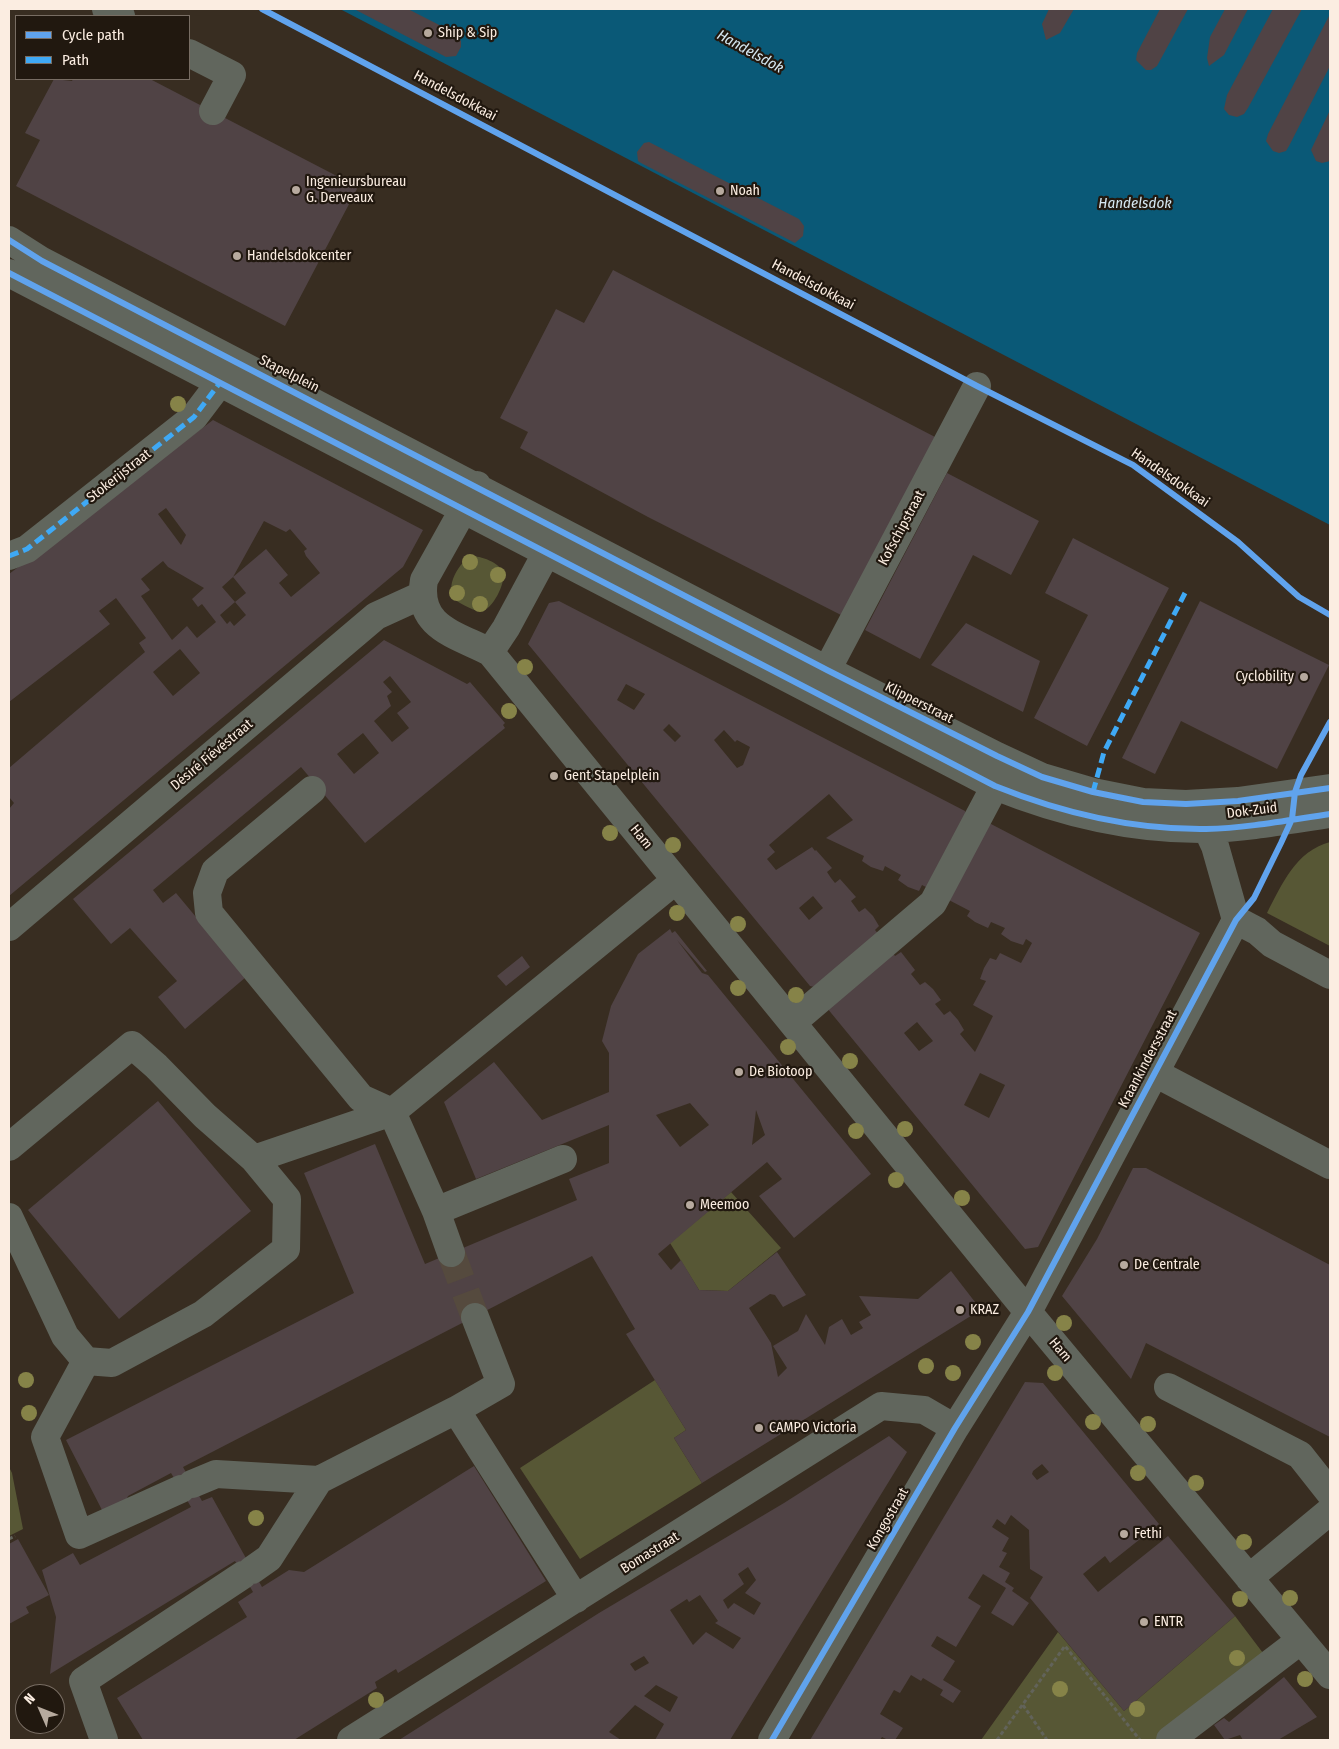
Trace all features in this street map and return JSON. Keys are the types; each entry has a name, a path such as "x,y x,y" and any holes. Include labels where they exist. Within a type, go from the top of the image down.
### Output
{"street":[{"path":"106,9 118,15"},
{"path":"190,53 232,75 213,112"},
{"name":"Stapelplein","path":"9,240 42,261 559,529"},
{"path":"9,273 546,554"},
{"name":"Stokerijstraat","path":"9,556 27,549 194,417 220,384"},
{"name":"Kofschipstraat","path":"827,670 977,386"},
{"path":"357,456 370,430"},
{"path":"422,595 424,580 477,485"},
{"path":"490,652 506,628 559,529"},
{"name":"Klipperstraat","path":"559,529 827,670 1042,777 1093,792 1205,816"},
{"name":"Klipperstraat","path":"546,554 995,786 1039,804 1078,815 1125,824 1205,816 1238,801 1295,792"},
{"name":"Ham","path":"422,595 424,608 432,620 443,628 490,652 1028,1312 1330,1675"},
{"name":"Désiré Fiévéstraat","path":"9,927 376,616 422,595"},
{"path":"793,1022 933,903 995,786"},
{"name":"Dok-Zuid","path":"1295,792 1330,788"},
{"path":"312,790 215,872 207,893 209,913 362,1098 392,1112 436,1211 451,1253"},
{"name":"Dok-Zuid","path":"1205,816 1330,814"},
{"path":"1205,816 1236,920 1257,931 1272,944 1330,975"},
{"path":"254,1159 392,1112 676,880"},
{"name":"Kraankindersstraat","path":"1028,1312 1236,920"},
{"path":"9,1147 132,1045 156,1066 204,1116 254,1159 287,1199 286,1249 204,1314 112,1363 86,1361 65,1336 9,1217"},
{"path":"1155,1073 1330,1164"},
{"path":"436,1211 563,1159"},
{"name":"Kongostraat","path":"772,1740 955,1428 1028,1312"},
{"path":"86,1361 44,1437 79,1535 216,1474 318,1480 456,1410 501,1384 475,1317"},
{"path":"1168,1387 1300,1455 1330,1493"},
{"name":"Bomastraat","path":"351,1740 882,1406 924,1410 955,1428"},
{"path":"456,1410 576,1599"},
{"path":"104,1740 83,1681 269,1558 318,1480"},
{"path":"1249,1578 1330,1511"},
{"path":"1170,1740 1301,1640"}],"path":[{"path":"9,1540 15,1536"},
{"path":"997,1740 1065,1646 1140,1740"},
{"path":"1022,1705 1047,1740"}],"shaded area":[{"path":"471,556 484,558 494,563 503,573 502,583 494,601 482,611 474,610 460,603 454,598 452,593 451,586 456,572"},
{"path":"1330,842 1330,946 1267,913 1291,870 1308,853 1318,846"},
{"path":"731,1192 781,1248 728,1291 699,1290 670,1243"},
{"path":"655,1380 686,1430 674,1438 702,1483 580,1559 520,1468"},
{"path":"9,1467 12,1473 23,1529 9,1536"},
{"path":"1235,1616 1266,1657 1158,1740 981,1740 1058,1632 1124,1711"}],"water":[{"name":"Handelsdok","path":"340,9 1330,9 1330,525"}],"building":[{"name":"Ship & Sip","path":"354,9 408,9 453,32 461,41 461,47 456,56 446,57"},
{"path":"1049,9 1074,9 1060,33 1046,40 1042,24"},
{"path":"1160,9 1188,9 1157,66 1151,70 1146,70 1136,60 1137,53"},
{"path":"1225,9 1248,9 1224,55 1209,66 1207,58 1210,37"},
{"path":"1273,9 1302,9 1244,114 1237,117 1229,115 1224,109 1227,95"},
{"path":"1330,14 1330,66 1286,151 1279,153 1273,151 1266,141 1268,134"},
{"name":"Handelsdokcenter","path":"53,80 152,80 358,187 285,326 16,186 40,140 25,133"},
{"path":"1330,110 1330,161 1322,163 1316,161 1311,150"},
{"name":"Noah","path":"649,142 799,219 804,226 803,236 795,243 641,163 638,161 637,152 644,143"},
{"path":"613,270 937,438 843,616 648,517 520,448 528,432 500,418 556,309 584,323"},
{"path":"213,420 423,530 403,567 9,896 9,809 14,803 9,797 9,768 145,652 139,643 146,638 116,598 99,611 110,624 9,702 9,574","holes":["166,508 186,535 181,545 158,514","264,521 286,532 290,529 307,549 304,551 306,556 320,573 291,597 279,583 288,575 266,549 233,577","163,561 168,567 204,588 192,599 198,607 202,604 216,622 197,638 187,626 172,640 141,596 150,590 141,579","233,577 246,593 235,602 222,587","235,602 246,615 234,626 230,621 227,624 220,615","180,649 200,673 173,696 153,672"]},
{"path":"947,473 1039,521 1011,575 973,555 920,659 865,630"},
{"path":"1073,538 1169,588 1087,746 1034,718 1088,615 1045,593"},
{"path":"559,601 965,811 968,819 932,890 922,885 919,891 908,887 898,880 901,875 885,866 883,871 871,867 862,861 864,856 826,838 853,820 829,794 769,845 775,852 767,859 776,870 812,847 832,868 827,872 835,883 840,879 856,897 851,901 859,912 865,908 873,916 879,926 875,930 880,936 819,988 810,986 528,644 549,603","holes":["626,684 645,694 634,710 617,700","669,724 681,736 675,742 663,730","724,730 735,742 737,740 750,747 743,765 737,768 714,740","813,896 823,908 809,920 799,908"]},
{"path":"1200,601 1329,665 1277,769 1181,721 1155,774 1122,758"},
{"path":"966,623 1040,661 1023,712 931,665"},
{"path":"384,640 467,684 470,682 505,723 503,725 505,728 365,843 301,767 153,890 163,903 176,893 246,977 185,1029 158,997 177,981 130,928 111,944 73,899","holes":["390,676 411,702 397,713 409,728 392,742 374,721 391,706 387,696 392,692 383,682","363,733 379,753 354,774 337,754"]},
{"path":"991,824 1200,933 1038,1247 1025,1249 827,1008 890,949 895,956 901,952 915,970 911,974 920,985 925,982 941,1000 935,1004 944,1015 950,1011 958,1020 964,1030 960,1034 975,1052 993,1016 973,1005 986,981 980,979 984,968 990,958 996,960 1000,953 1021,963 1032,943 1026,939 1023,945 1011,941 1001,934 1005,928 991,922 988,928 975,922 967,916 970,911 945,898 982,827","holes":["917,1022 933,1041 919,1051 904,1033","980,1073 1005,1085 989,1118 964,1105"]},
{"path":"670,929 672,933 675,931 707,971 705,972 677,940 702,973 708,975 871,1174 794,1238 759,1196 782,1179 767,1162 658,1254 671,1270 681,1260 699,1290 728,1291 777,1252 806,1295 783,1307 775,1295 770,1294 749,1308 771,1343 778,1377 787,1368 773,1346 798,1331 806,1314 825,1345 829,1327 842,1319 851,1335 863,1328 859,1322 871,1315 859,1296 918,1299 951,1271 975,1302 974,1314 702,1483 674,1438 686,1430 626,1334 635,1329 592,1256 183,1467 202,1501 212,1497 262,1587 289,1570 304,1572 474,1466 546,1581 398,1673 396,1669 375,1682 377,1688 294,1740 143,1740 117,1698 247,1617 238,1602 253,1592 235,1561 50,1674 56,1617 42,1570 73,1553 80,1565 191,1507 171,1473 128,1496 124,1505 112,1511 102,1510 66,1440 354,1293 304,1173 375,1144 425,1264 577,1200 569,1179 609,1163 609,1125 476,1179 444,1102 494,1062 542,1120 609,1092 609,1053 602,1041 611,1006 638,954","holes":["690,1103 709,1125 680,1147 656,1115","756,1110 765,1135 752,1145"]},
{"path":"522,956 530,967 506,986 497,976"},
{"path":"158,1101 251,1211 119,1319 28,1210"},
{"path":"1133,1168 1146,1168 1330,1265 1330,1437 1146,1343 1131,1379 1062,1296 1097,1239"},
{"path":"1025,1382 1043,1383 1159,1524 1110,1563 1105,1556 1083,1574 1098,1592 1168,1536 1235,1616 1124,1711 1030,1598 1043,1577 1030,1569 1029,1530 1011,1515 1005,1525 997,1519 992,1527 1009,1538 1002,1551 1007,1553 999,1567 1010,1573 1005,1582 1014,1588 1012,1591 1029,1603 1013,1626 991,1613 1006,1588 983,1574 968,1598 981,1606 956,1647 937,1636 931,1646 955,1661 943,1680 961,1691 953,1703 940,1695 943,1690 923,1678 921,1681 911,1675 900,1693 894,1690 880,1714 903,1728 895,1740 888,1740 882,1737 880,1740 810,1740","holes":["1042,1464 1049,1472 1037,1480 1032,1474"]},
{"path":"889,1436 907,1452 730,1740 655,1740 664,1724 635,1705 609,1732 621,1740 399,1740 599,1613 784,1503","holes":["748,1567 756,1580 745,1593 761,1603 754,1615 734,1603 728,1609 723,1600 744,1584 738,1574","700,1595 718,1621 715,1623 741,1638 733,1649 706,1632 693,1645 670,1610 687,1599 689,1602","644,1656 649,1663 635,1671 630,1664","656,1685 678,1697 670,1712 644,1696"]},
{"path":"18,1539 49,1595 26,1607 29,1613 9,1624 9,1544"},
{"path":"1284,1677 1317,1717 1278,1740 1243,1740 1240,1735 1225,1740 1214,1725 1224,1718 1229,1722"}],"tunnel":[{"path":"451,1253 475,1317"}],"marked path":[{"path":"9,556 27,549 194,417 219,384"},
{"path":"1093,792 1104,752 1185,593"}],"cycle path":[{"name":"Handelsdokkaai","path":"262,9 977,386 1133,465 1238,542 1299,597 1330,615"},
{"path":"9,240 42,261 827,670 1042,777 1093,792 1143,802 1186,804 1238,801 1330,788"},
{"path":"9,273 995,786 1072,812 1124,823 1178,829 1237,827 1330,814"},
{"path":"772,1740 955,1428 1028,1312 1236,920 1254,898 1292,819 1295,792 1301,775 1330,722"}],"place":[{"name":"Ship & Sip","path":"428,33"},
{"name":"Ingenieursbureau G. Derveaux","path":"296,190"},
{"name":"Noah","path":"720,191"},
{"name":"Handelsdokcenter","path":"237,256"},
{"name":"Cyclobility","path":"1304,677"},
{"name":"Gent Stapelplein","path":"554,776"},
{"name":"De Biotoop","path":"739,1072"},
{"name":"Meemoo","path":"690,1205"},
{"name":"De Centrale","path":"1124,1265"},
{"name":"KRAZ","path":"960,1310"},
{"name":"CAMPO Victoria","path":"759,1428"},
{"name":"Fethi","path":"1124,1534"},
{"name":"ENTR","path":"1144,1622"}]}
